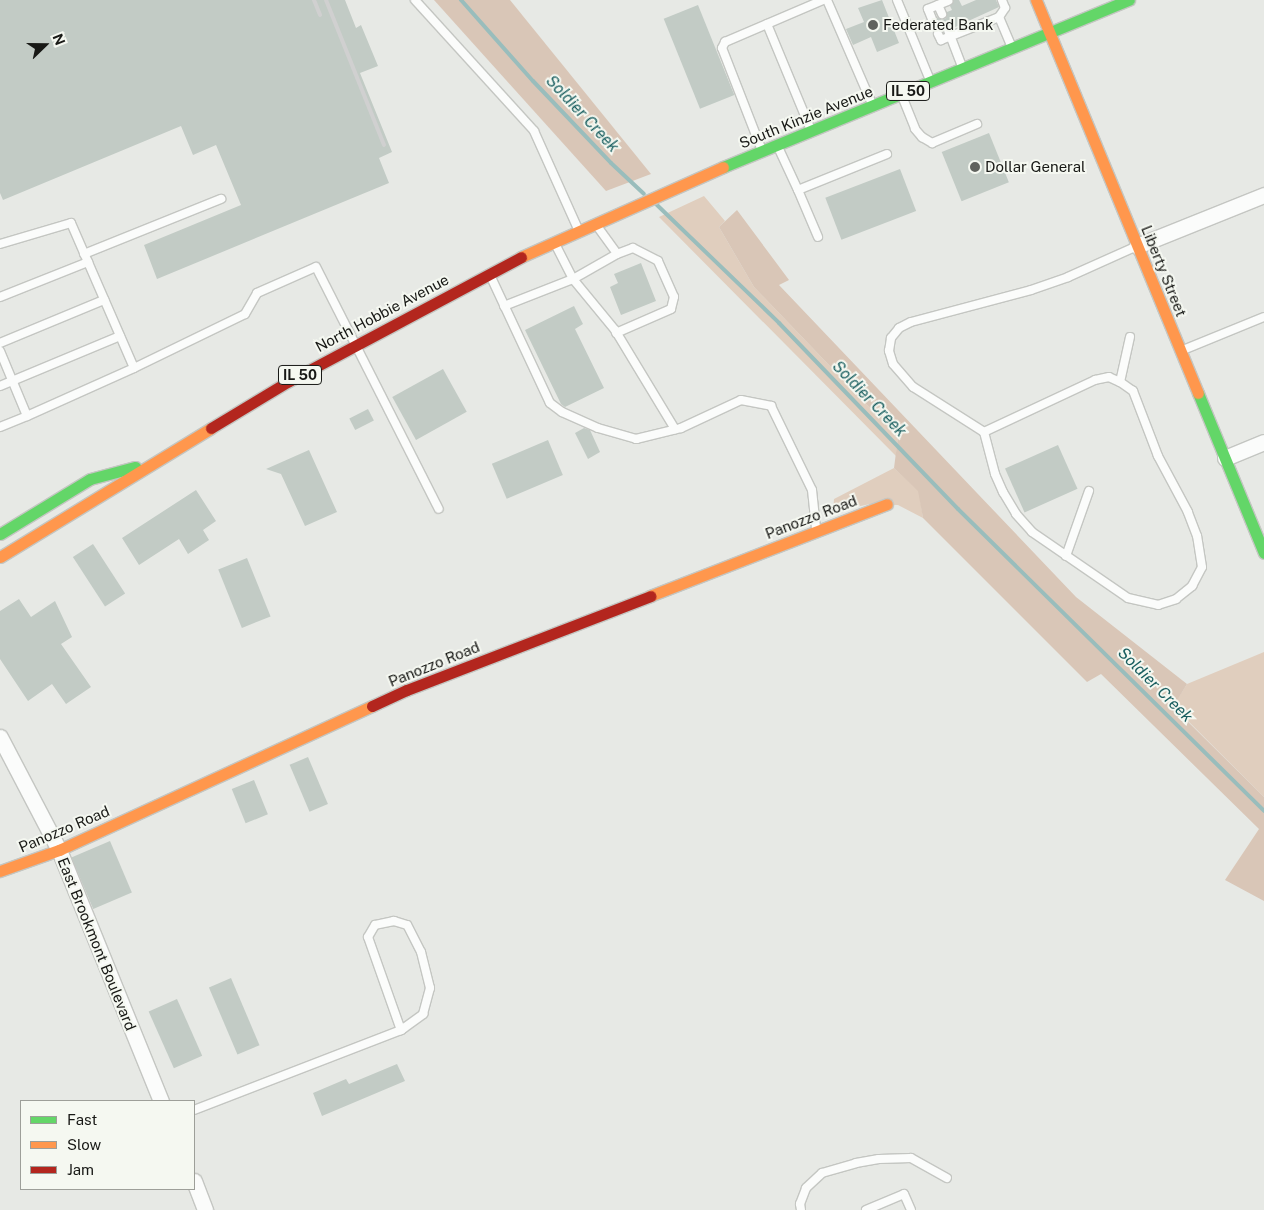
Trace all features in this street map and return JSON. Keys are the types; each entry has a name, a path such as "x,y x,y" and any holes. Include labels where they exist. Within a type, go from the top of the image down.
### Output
{"street":[{"name":"Liberty Street","path":"1036,0 1264,553"},
{"name":"South Kinzie Avenue","path":"688,182 1129,0"},
{"name":"North Hobbie Avenue","path":"0,557 288,381 488,272 688,182"},
{"path":"1137,246 1264,195"},
{"path":"1225,458 1264,442"},
{"path":"0,534 90,479 103,474 154,463"},
{"name":"Panozzo Road","path":"0,871 59,850 407,690 887,504"},
{"name":"East Brookmont Boulevard","path":"0,737 59,850 161,1100"},
{"path":"195,1183 206,1210"}],"lane":[{"path":"415,0 534,130 578,231"},
{"path":"763,152 722,48 725,42 823,0"},
{"path":"827,0 872,106"},
{"path":"897,0 931,82"},
{"path":"938,34 941,40 950,33 986,18 998,17 1005,8 1002,0"},
{"path":"932,19 928,9 948,1"},
{"path":"938,5 942,14"},
{"path":"998,17 1012,48"},
{"path":"767,24 812,131"},
{"path":"950,33 964,68"},
{"path":"901,94 915,129 922,137 932,143 977,124"},
{"path":"778,146 818,237"},
{"path":"798,190 886,154"},
{"path":"84,254 221,199"},
{"path":"0,244 71,223 134,368"},
{"path":"595,224 617,254"},
{"path":"554,242 573,278 616,333 675,429"},
{"path":"984,432 1095,380 1109,377 1133,391 1158,456 1188,512 1197,536 1202,567 1192,586 1176,599 1158,605 1128,598 1032,532 1016,514 995,474 984,432 913,388 894,364 889,351 891,338 899,328 911,322 1031,290 1068,277 1137,246"},
{"path":"504,306 573,278 617,254 634,248 658,261 674,297 671,309 616,333"},
{"path":"0,297 88,262"},
{"path":"0,427 134,368 245,314 257,293 316,267 439,509"},
{"path":"488,272 550,403 562,412 598,428 636,439 675,429 740,400 771,406 812,490 816,531"},
{"path":"0,343 104,300"},
{"path":"1181,351 1264,317"},
{"path":"0,386 120,336"},
{"path":"1120,382 1130,337"},
{"path":"0,352 27,416"},
{"path":"1066,556 1089,491"},
{"path":"195,1110 401,1030 423,1014 430,988 421,952 407,925 394,921 375,925 368,937 401,1030"},
{"path":"800,1210 800,1204 806,1188 822,1173 856,1163 879,1159 910,1158 947,1178"},
{"path":"866,1210 904,1194 911,1210"}],"shaded area":[{"path":"434,0 510,0 651,174 606,191"},
{"path":"704,196 725,221 719,227 754,287 898,437 896,456 659,217"},
{"path":"737,210 789,280 779,285 1076,597 1187,684 1173,707 1264,797 1264,901 1225,880 1259,829 1101,674 1087,682 923,518 918,491 894,468 898,437 754,287 719,227"},
{"path":"894,468 919,491 923,518 898,505 870,504 833,512 834,499"},
{"path":"1264,652 1264,797 1173,706 1187,684"}],"building":[{"path":"0,0 345,0 356,28 361,25 378,66 360,73 392,152 379,158 389,183 157,279 144,245 241,205 216,145 193,155 181,126 3,200 0,193"},
{"name":"Federated Bank","path":"882,0 899,43 877,52 871,37 853,45 846,29 864,22 858,8"},
{"path":"953,0 959,0 962,6 976,0 996,0 999,7 953,28 948,24 944,26 943,31 935,29 933,24 937,22 937,17 942,20 946,18 947,12 952,10 950,6"},
{"path":"698,5 734,95 700,109 664,19"},
{"name":"Dollar General","path":"989,133 1009,182 962,201 942,152"},
{"path":"900,169 916,211 841,240 825,198"},
{"path":"641,263 656,301 621,315 610,287 618,283 614,274"},
{"path":"574,306 583,324 575,329 604,388 565,407 561,404 525,330"},
{"path":"443,369 467,412 416,440 392,397"},
{"path":"368,409 374,421 355,430 349,419"},
{"path":"584,428 590,430 600,452 588,459 575,433"},
{"path":"548,440 563,475 507,499 492,464"},
{"path":"1058,445 1078,489 1025,512 1005,469"},
{"path":"309,450 337,512 305,526 281,474 266,469"},
{"path":"196,490 216,521 203,530 209,540 188,554 179,539 139,565 122,538"},
{"path":"93,544 125,593 105,607 73,557"},
{"path":"247,558 271,616 242,628 218,570"},
{"path":"19,599 31,617 55,601 72,637 61,644 91,687 66,704 52,684 28,701 0,659 0,611"},
{"path":"308,757 328,804 310,812 290,765"},
{"path":"254,780 268,814 246,823 232,789"},
{"path":"110,841 132,893 93,909 71,857"},
{"path":"231,978 260,1045 237,1055 209,987"},
{"path":"177,999 202,1056 174,1068 149,1012"},
{"path":"397,1064 405,1081 322,1116 313,1093 346,1079 349,1084"}],"waterway":[{"name":"Soldier Creek","path":"461,0 533,81 611,163 644,194"},
{"name":"Soldier Creek","path":"657,205 779,323 958,509 1264,811"}],"railway":[{"path":"314,0 320,15"},
{"path":"326,0 384,145"}],"traffic: fast":[{"path":"723,167 1129,0"},
{"path":"1198,393 1264,553"},
{"path":"0,534 90,479 135,467"}],"traffic: slow":[{"path":"1036,0 1198,393"},
{"path":"521,257 723,167"},
{"path":"0,557 211,428"},
{"path":"650,596 887,504"},
{"path":"0,871 59,850 372,706"}],"traffic: jam":[{"path":"211,428 289,381 521,257"},
{"path":"372,706 407,690 650,596"}],"place":[{"name":"Federated Bank","path":"873,25"},
{"name":"Dollar General","path":"975,167"}]}
